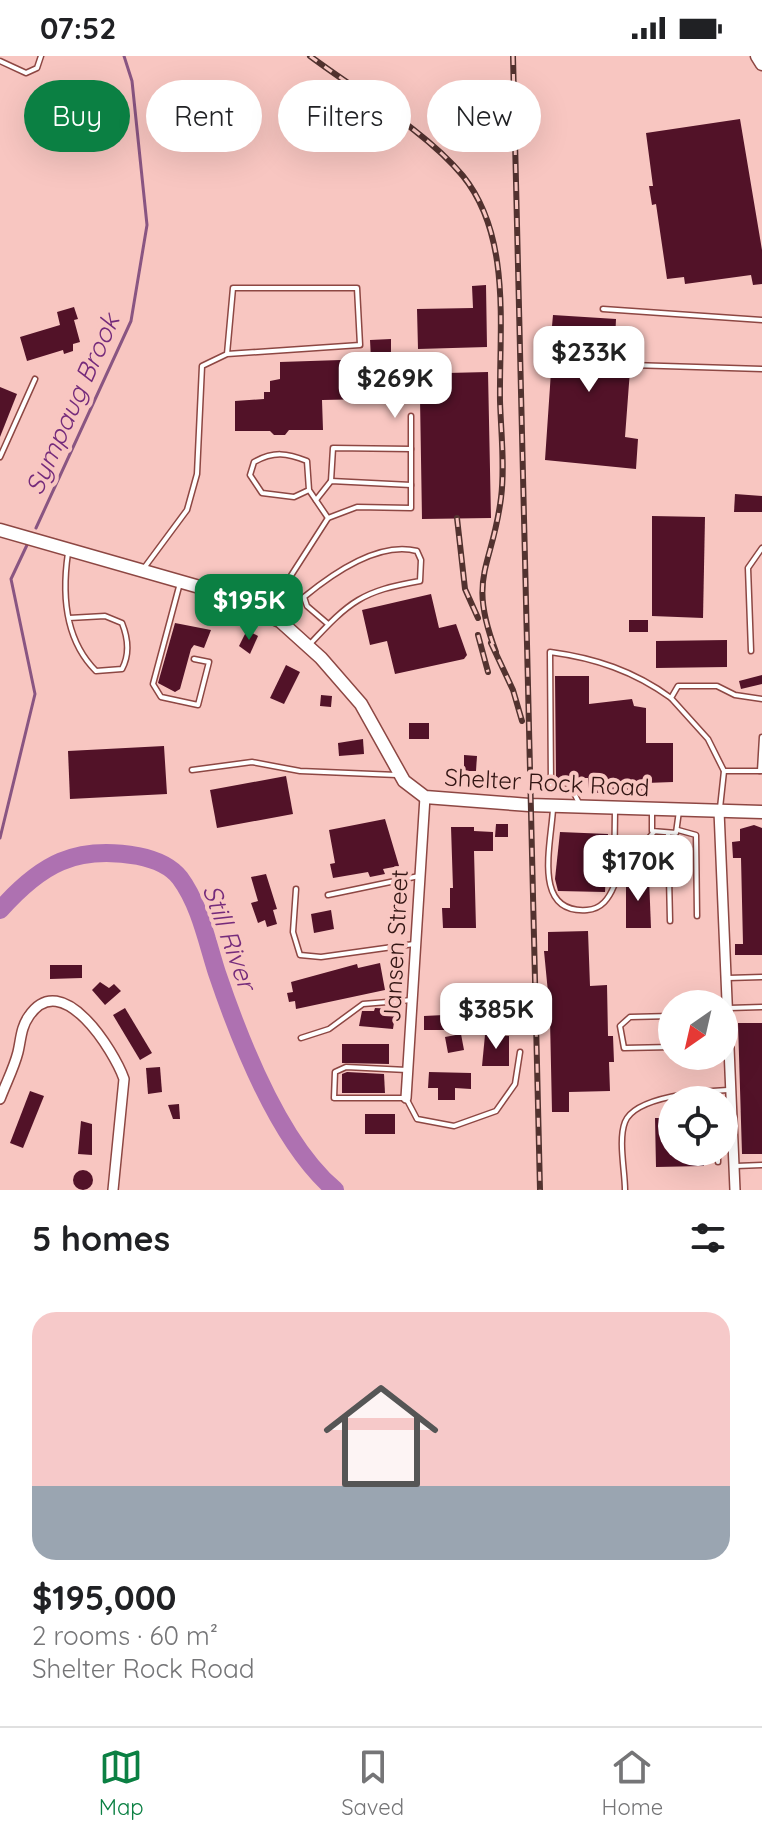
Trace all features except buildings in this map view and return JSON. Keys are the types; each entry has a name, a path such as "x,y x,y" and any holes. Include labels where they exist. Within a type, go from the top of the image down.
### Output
{"street":[{"path":"760,56 762,64"},
{"name":"Shelter Rock Road","path":"0,530 181,581 267,613 309,645 361,704 400,775 409,787 425,797 762,812"},
{"name":"Jansen Street","path":"406,1098 425,797"},
{"path":"719,811 726,990"},
{"path":"0,1099 18,1050 23,1025 32,1011 41,1005 70,1005 83,1014 119,1065 125,1092 113,1190"},
{"path":"734,1166 735,1190"}],"lane":[{"path":"0,61 26,73 37,68 41,56"},
{"path":"143,570 187,510 197,474 202,366 227,354 360,345 357,288 233,288 227,354"},
{"path":"603,309 762,320"},
{"path":"631,365 762,369"},
{"path":"0,457 35,379"},
{"path":"267,613 328,518 357,507 411,508 411,416"},
{"path":"316,500 331,481 333,448 411,449"},
{"path":"309,490 294,497 262,493 250,475 254,462 266,455 287,453 307,461 309,490 328,518"},
{"path":"331,481 411,485"},
{"path":"69,547 63,595 69,618 85,659 96,671 122,669 127,661 128,636 122,623 105,616 69,618"},
{"path":"751,651 748,568 762,548"},
{"path":"309,645 328,624 338,611 379,588 420,581 421,560 417,551 407,549 367,558 324,580 304,597 307,606 328,624"},
{"path":"181,581 153,684 161,697 198,705 209,662 194,659"},
{"path":"580,806 573,791 551,786 550,652 589,657 650,683 671,698 708,739 724,771 719,811"},
{"path":"671,698 678,686 717,686 735,695 762,699"},
{"path":"724,771 761,771 762,737"},
{"path":"192,770 252,762 300,771 400,775"},
{"path":"553,805 550,892 560,906 568,910 591,910 610,896 614,886 615,807"},
{"path":"648,870 647,840 654,832 652,809"},
{"path":"678,830 679,810"},
{"path":"654,832 678,830 696,835 697,916"},
{"path":"668,833 670,921"},
{"path":"328,895 419,876"},
{"path":"296,889 293,932 300,955 321,957 415,944"},
{"path":"726,978 762,977"},
{"path":"301,1038 329,1029 363,1004 412,1000"},
{"path":"738,1011 762,1007"},
{"path":"658,1016 630,1017 620,1026 624,1048 658,1047"},
{"path":"408,1070 346,1067 335,1072 334,1098 406,1098 417,1119 454,1126 496,1111 515,1084 520,1052"},
{"path":"625,1190 624,1126 633,1111 658,1100"},
{"path":"738,1166 762,1165"}],"waterway":[{"name":"Sympaug Brook","path":"36,528 131,321 147,225 132,81 124,56"},
{"name":"Sympaug Brook","path":"0,838 35,694 11,579 27,545"},
{"name":"Still River","path":"0,910 45,870 77,856 96,853 138,856 171,870 180,878 198,912 226,1000 264,1090 297,1146 335,1190"}],"railway":[{"path":"310,56 411,127 447,159 479,200 489,227 500,284 503,474 497,522 482,589 483,606 496,652"},
{"path":"513,56 540,1190"},
{"path":"457,518 465,589 478,618"},
{"path":"478,635 488,672"},
{"path":"491,643 513,690 522,721"}]}
